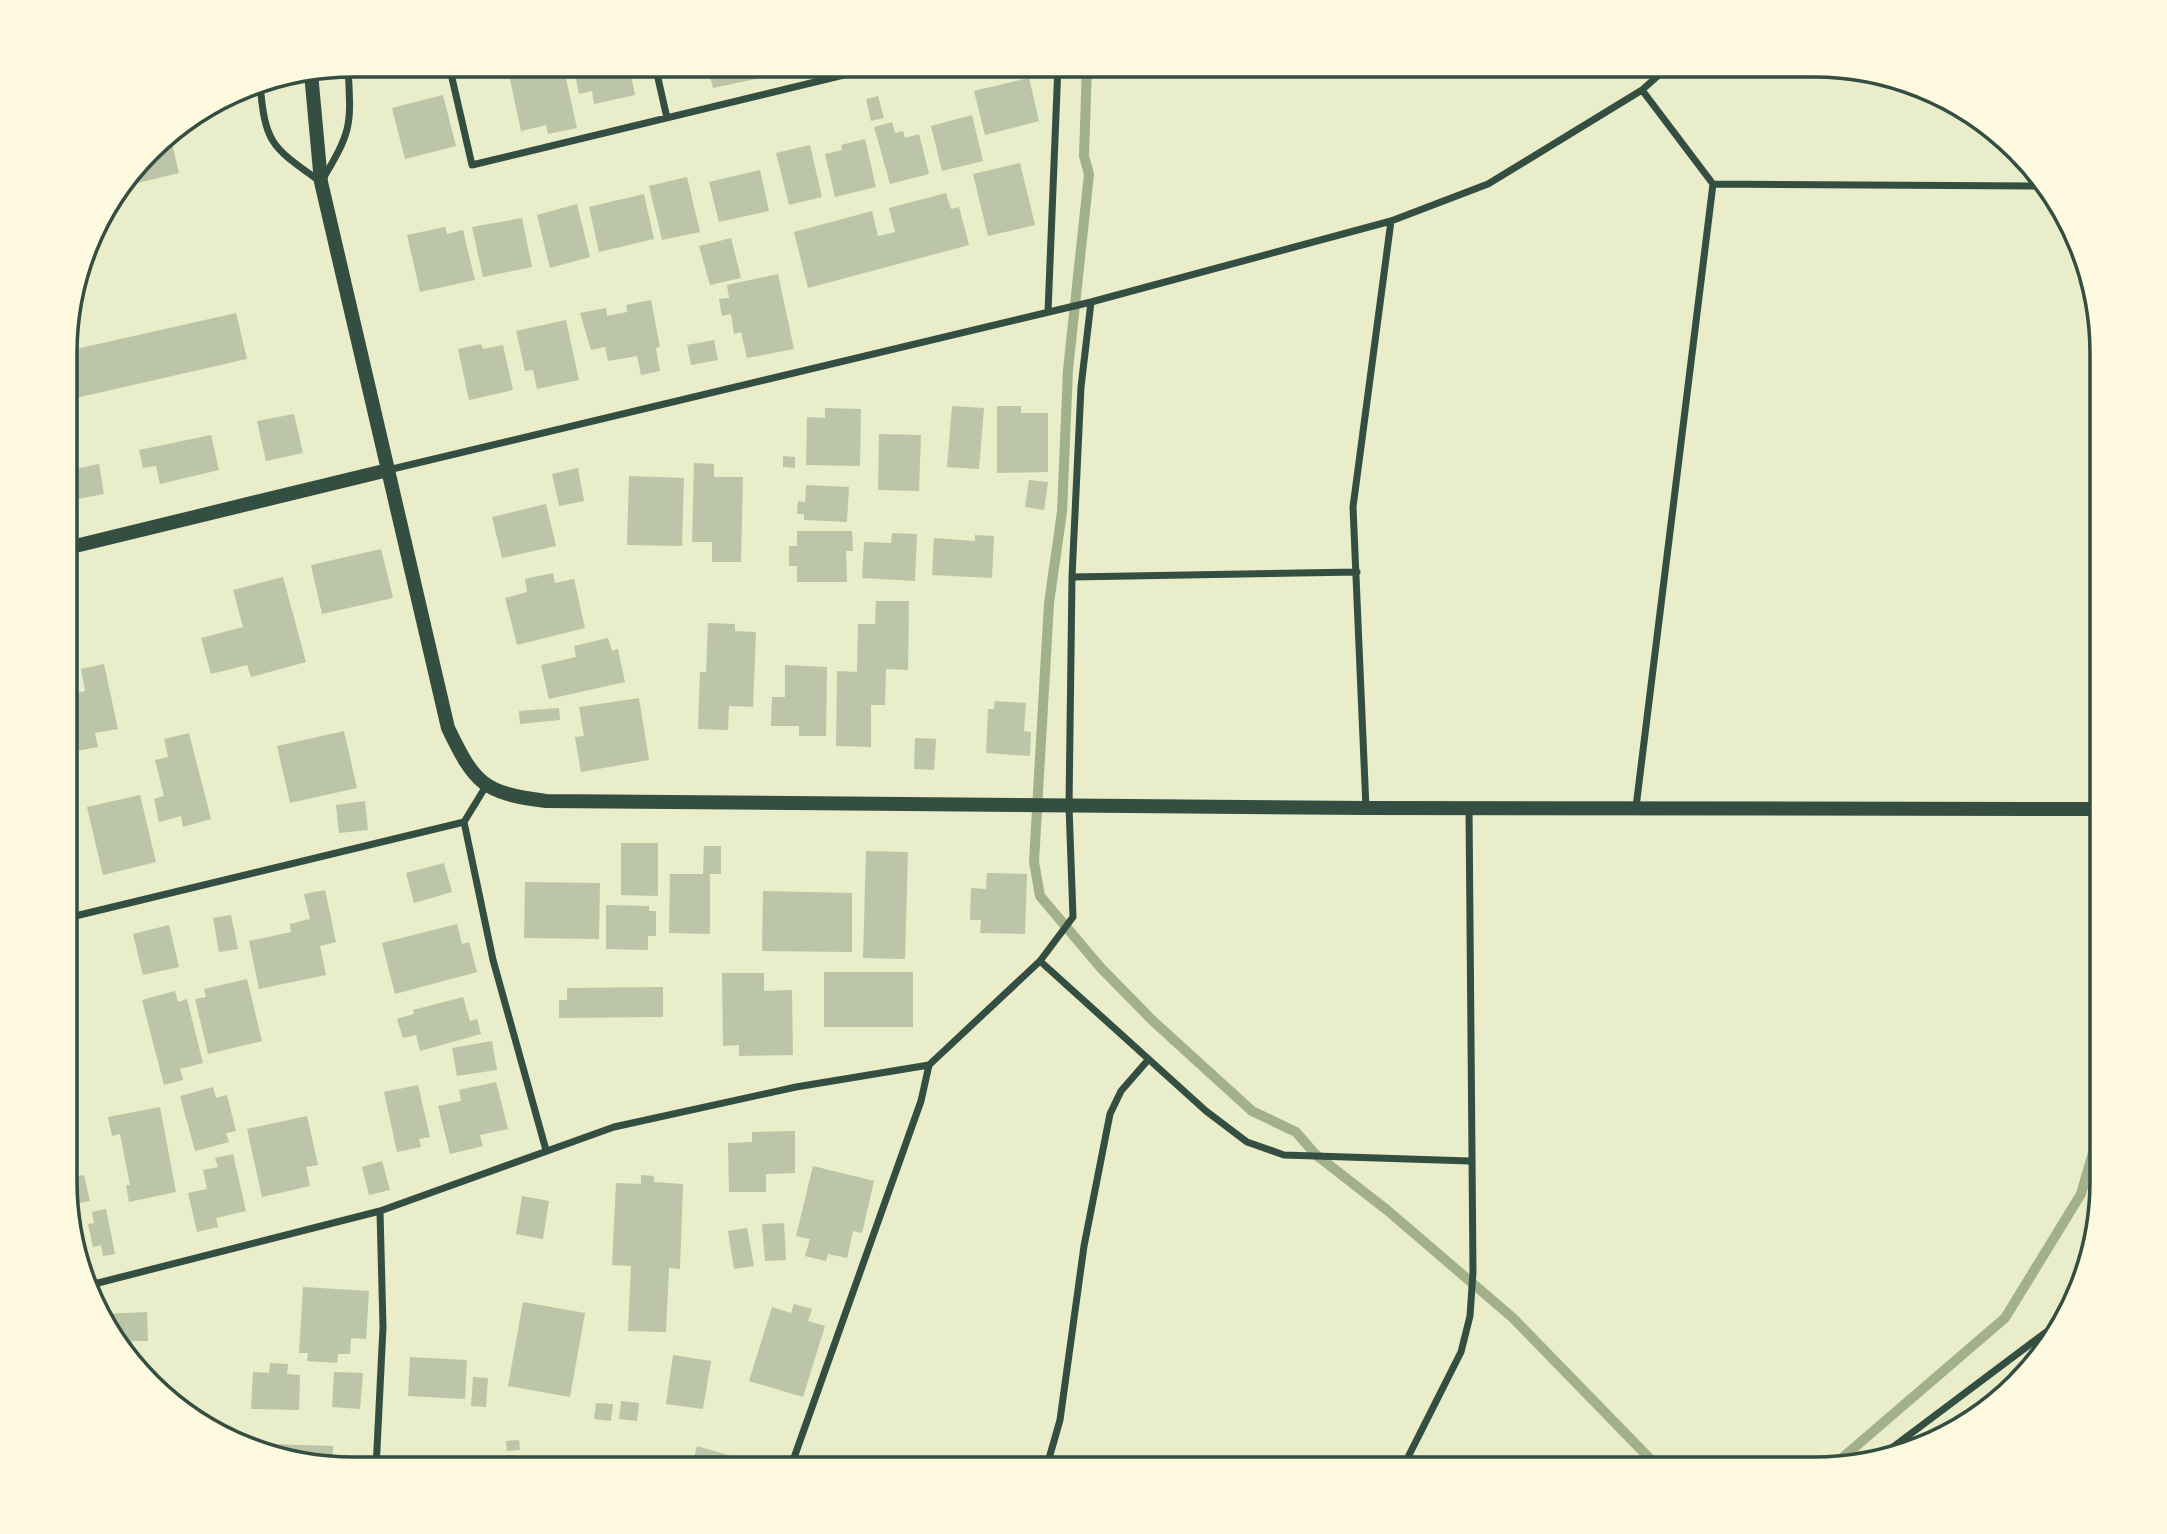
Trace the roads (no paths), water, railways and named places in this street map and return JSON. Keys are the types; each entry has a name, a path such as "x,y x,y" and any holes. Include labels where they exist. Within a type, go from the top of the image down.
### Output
{"main road":[{"path":"312,80 321,182 448,728 467,766 486,786 506,796 546,801 1069,806 2090,809"},
{"path":"77,546 388,470"}],"street":[{"path":"261,93 263,120 271,142 321,182 346,142 351,124 349,77"},
{"path":"452,77 472,165 836,77"},
{"path":"658,77 667,118"},
{"path":"1048,312 1058,77"},
{"path":"388,470 1091,302 1391,221 1489,184 1642,90 1657,77"},
{"path":"1636,807 1713,184 1642,90"},
{"path":"1713,184 2034,186"},
{"path":"1366,808 1353,507 1391,221"},
{"path":"97,1283 380,1211 546,1150 666,1114 796,1087 929,1065 1040,961 1073,917 1069,806 1072,577 1081,387 1091,302"},
{"path":"1072,577 1357,572"},
{"path":"486,786 464,822 493,960 546,1150"},
{"path":"1408,1457 1461,1352 1471,1317 1473,1261 1470,1161 1469,807"},
{"path":"77,916 464,822"},
{"path":"1040,961 1206,1111 1247,1142 1284,1155 1470,1161"},
{"path":"1049,1457 1060,1420 1084,1246 1110,1114 1121,1091 1148,1060"},
{"path":"794,1457 921,1101 929,1065"},
{"path":"377,1457 383,1327 380,1211"},
{"path":"1897,1444 2042,1335"}],"waterway":[{"path":"1087,77 1084,156 1089,174 1068,370 1062,512 1049,603 1034,862 1040,896 1101,968 1153,1021 1252,1111 1296,1132 1315,1154 1387,1210 1513,1318 1648,1457"},
{"path":"1845,1455 2005,1318 2081,1194 2090,1163"}]}
